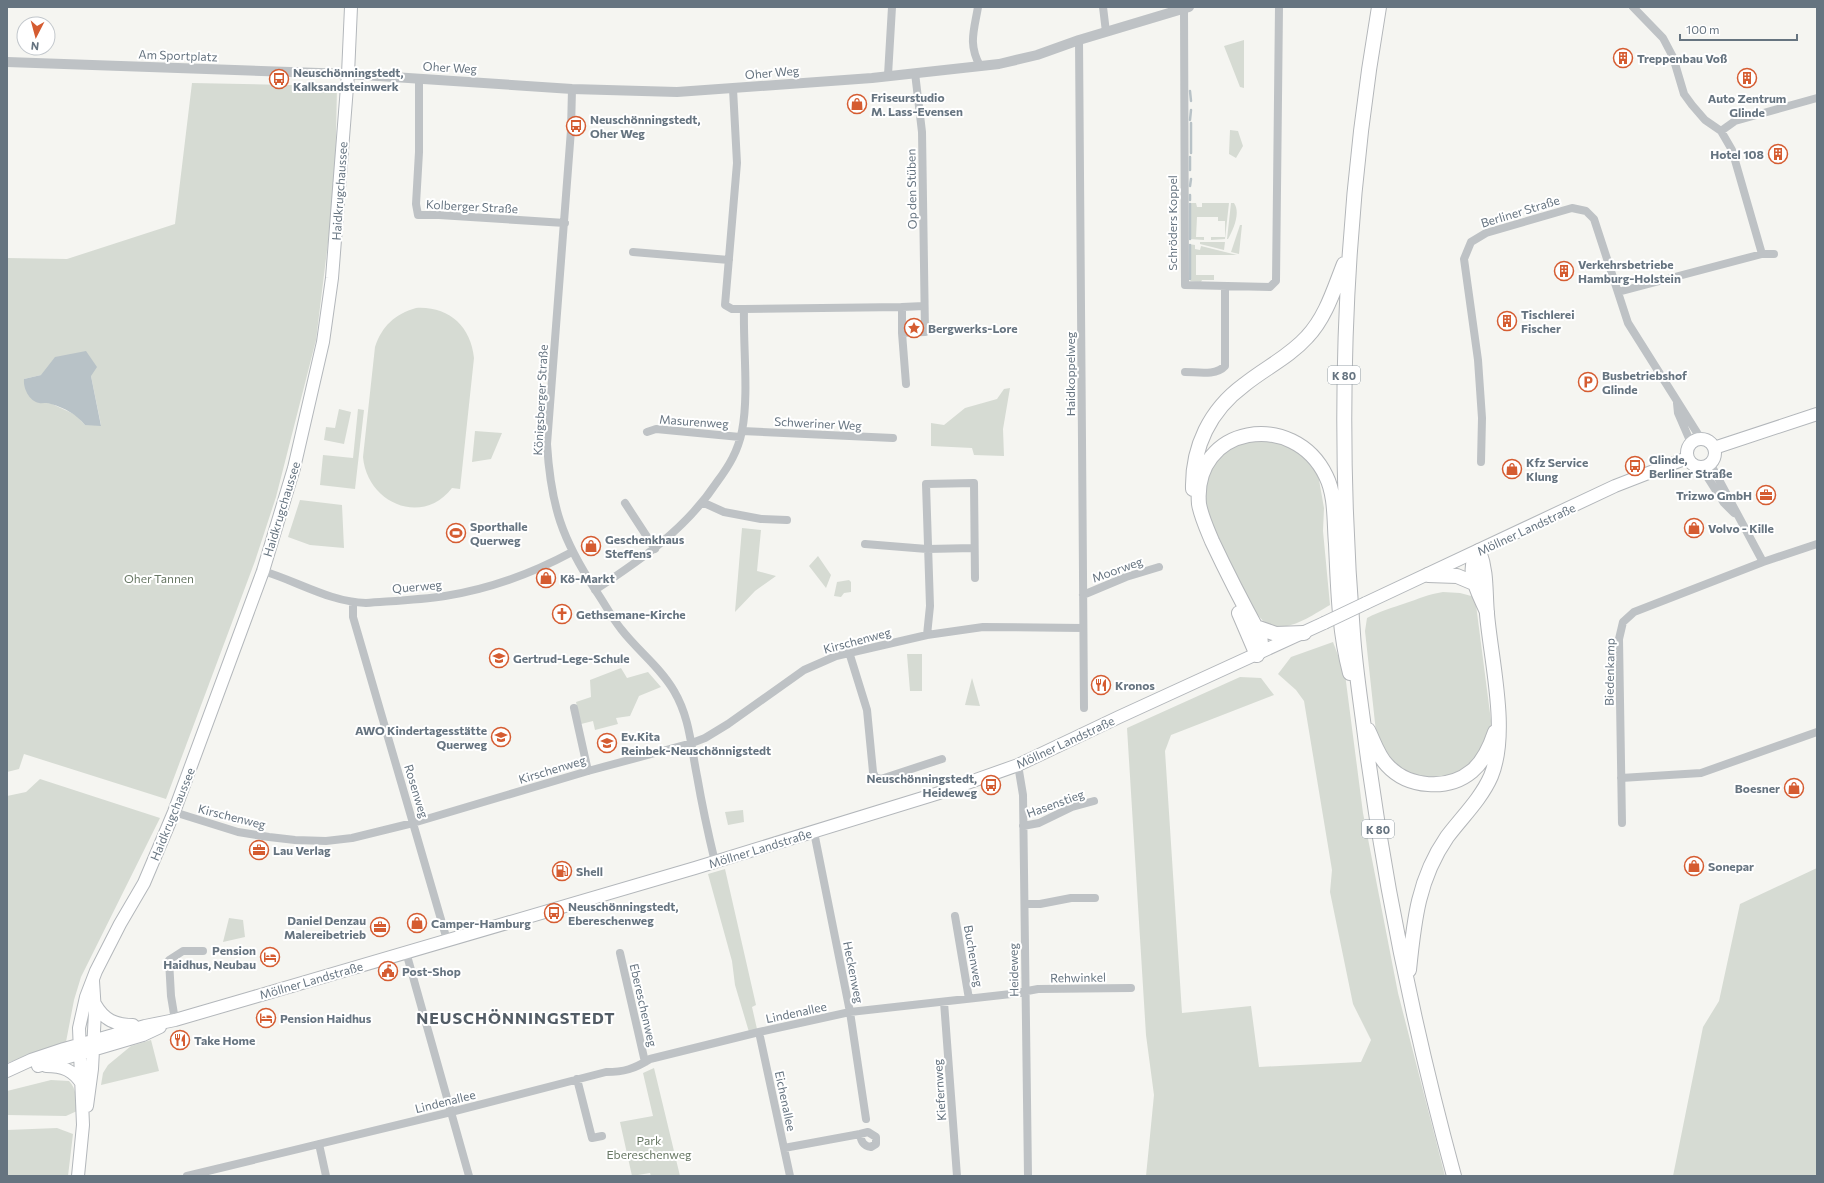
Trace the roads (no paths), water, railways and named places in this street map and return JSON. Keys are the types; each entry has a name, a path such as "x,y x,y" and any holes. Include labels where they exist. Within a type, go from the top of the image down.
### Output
{"highway":[{"name":"K 80","path":"1379,7 1358,142 1349,251 1344,375 1344,458 1347,544 1353,637 1383,858 1408,982 1454,1176"},
{"path":"1257,655 1232,594 1200,524 1193,494 1195,456 1204,432 1216,411 1244,384 1292,352 1308,337 1325,311 1349,251"},
{"path":"1257,655 1260,648 1261,638 1221,561 1206,527 1199,495 1202,475 1206,465 1219,449 1236,438 1256,433 1266,433 1287,438 1303,448 1315,459 1329,483 1333,506 1343,644 1350,676 1360,694"},
{"path":"1479,551 1473,558 1472,566 1476,584 1487,612"},
{"path":"1408,982 1414,923 1421,891 1436,854 1447,837 1483,792 1491,776 1498,749 1498,724 1487,612 1485,569 1479,551"},
{"path":"1428,575 1457,576 1476,584"},
{"path":"1256,627 1276,634 1304,633"},
{"path":"1363,719 1380,755 1387,765 1401,776 1424,784 1442,784 1454,781 1472,771 1486,755 1498,724"}],"main road":[{"name":"Haidkrugchaussee","path":"82,1124 82,1084 79,1049 82,1012 92,980 120,924 144,883 174,812 263,571 294,468 323,342 332,270 348,74 351,7"},
{"path":"1714,448 1817,414"},
{"path":"1696,441 1709,442 1714,448 1714,456 1706,465 1693,465 1688,458 1687,450 1696,441"},
{"name":"Möllner Landstraße","path":"7,1073 31,1060 93,1045 144,1026 176,1020 715,862 939,794 1018,765 1324,624 1615,486 1688,458"},
{"path":"78,1176 82,1124 90,1095 95,1003 92,980"},
{"path":"95,1003 103,1016 113,1023 118,1025 144,1026"},
{"name":"Möllner Landstraße","path":"93,1045 143,1035 176,1020"},
{"name":"Möllner Landstraße","path":"7,1073 34,1067 79,1049"},
{"path":"34,1067 65,1068 72,1072 82,1084"}],"street":[{"path":"888,75 892,7"},
{"path":"978,7 972,44 974,55 980,66"},
{"path":"1103,7 1106,32"},
{"name":"Schröders Koppel","path":"1187,8 1184,285 1270,287 1276,281 1279,7"},
{"path":"1633,7 1663,38 1673,57 1684,94 1705,120 1721,131 1732,150 1762,254"},
{"name":"Oher Weg","path":"348,74 572,89 677,92 733,89 872,78 1005,63 1037,55 1079,40 1187,8"},
{"name":"Haidkoppelweg","path":"1079,40 1084,708"},
{"name":"Am Sportplatz","path":"7,62 348,74"},
{"name":"Op den Stüben","path":"902,333 925,332 922,132 914,73"},
{"name":"Kolberger Straße","path":"419,79 419,152 416,204 418,215 565,223"},
{"name":"Königsberger Straße","path":"572,89 572,130 548,444 549,476 554,504 561,527 572,552 595,590 621,629 654,665 674,691 688,724 715,862"},
{"path":"733,89 737,163 725,305 732,309 924,306"},
{"path":"1721,131 1735,121 1817,98"},
{"name":"Berliner Straße","path":"1481,462 1482,418 1478,360 1464,259 1471,242 1486,232 1572,208 1586,211 1594,219 1628,323 1677,403 1684,410 1696,441"},
{"path":"633,252 729,260"},
{"path":"1618,292 1762,254 1774,254"},
{"path":"1185,372 1215,372 1222,370 1225,366 1225,286"},
{"path":"902,307 902,333 906,384"},
{"path":"595,590 655,549 682,526 704,503 733,460 741,434 745,394 744,309"},
{"name":"Masurenweg","path":"647,432 656,429 741,434"},
{"name":"Schweriner Weg","path":"741,434 893,438"},
{"path":"1706,465 1724,503 1736,515 1763,562"},
{"path":"927,635 930,606 926,484 974,483 975,578"},
{"path":"625,503 655,549"},
{"path":"704,503 724,512 761,519 787,520"},
{"path":"865,544 927,549 974,548"},
{"name":"Biedenkamp","path":"1622,823 1620,639 1624,622 1634,612 1763,562 1817,544"},
{"name":"Querweg","path":"263,571 337,599 353,603 445,596 481,588 522,575 572,552"},
{"name":"Moorweg","path":"1083,595 1126,577 1159,567"},
{"name":"Rosenweg","path":"353,603 353,617 447,940"},
{"name":"Kirschenweg","path":"174,812 238,832 295,840 326,842 352,838 414,823 588,771 692,743 705,738 728,724 804,670 849,652 927,635 983,627 1083,628"},
{"path":"849,652 867,710 873,772 875,777 881,779 942,759"},
{"path":"574,708 588,771"},
{"path":"1621,778 1702,773 1817,732"},
{"name":"Heideweg","path":"1018,765 1023,794 1028,1176"},
{"name":"Hasenstieg","path":"1023,826 1039,823 1072,807 1094,801"},
{"name":"Heckenweg","path":"814,832 850,1012 866,1119"},
{"path":"1024,904 1040,904 1071,898 1095,898"},
{"name":"Buchenweg","path":"955,916 969,999"},
{"path":"176,1020 170,996 169,960 182,951 203,951"},
{"path":"406,952 469,1176"},
{"name":"Ebereschenweg","path":"620,953 645,1062"},
{"name":"Rehwinkel","path":"1026,991 1038,989 1131,988"},
{"name":"Lindenallee","path":"187,1176 451,1112 606,1072 618,1072 636,1068 650,1060 759,1032 850,1012 944,1002 1026,991"},
{"name":"Kiefernweg","path":"944,1002 957,1176"},
{"name":"Eichenallee","path":"759,1032 790,1176"},
{"path":"577,1079 592,1138 602,1136"},
{"path":"784,1148 860,1134"},
{"path":"319,1144 326,1176"}],"waterway":[{"path":"1190,91 1191,101"},
{"path":"1190,120 1191,110"},
{"path":"1191,123 1191,153"},
{"path":"1190,157 1190,170"},
{"path":"1190,186 1191,179"},
{"path":"1190,195 1190,200"},
{"path":"1190,204 1190,239"},
{"path":"1190,245 1190,279"}],"place":[{"name":"Treppenbau Voß","path":"1623,58"},
{"name":"Auto Zentrum Glinde","path":"1747,78"},
{"name":"Neuschönningstedt, Kalksandsteinwerk","path":"279,79"},
{"name":"Friseurstudio M. Lass-Evensen","path":"857,104"},
{"name":"Neuschönningstedt, Oher Weg","path":"576,126"},
{"name":"Hotel 108","path":"1778,154"},
{"name":"Verkehrsbetriebe Hamburg-Holstein","path":"1564,271"},
{"name":"Tischlerei Fischer","path":"1507,321"},
{"name":"Bergwerks-Lore","path":"914,328"},
{"name":"Busbetriebshof Glinde","path":"1588,382"},
{"name":"Glinde, Berliner Straße","path":"1635,466"},
{"name":"Kfz Service Klung","path":"1512,469"},
{"name":"Trizwo GmbH","path":"1766,495"},
{"name":"Volvo - Kille","path":"1694,528"},
{"name":"Sporthalle Querweg","path":"456,533"},
{"name":"Geschenkhaus Steffens","path":"591,546"},
{"name":"Kö-Markt","path":"546,578"},
{"name":"Gethsemane-Kirche","path":"562,614"},
{"name":"Gertrud-Lege-Schule","path":"499,658"},
{"name":"Kronos","path":"1101,685"},
{"name":"AWO Kindertagesstätte Querweg","path":"501,737"},
{"name":"Ev.Kita Reinbek-Neuschönnigstedt","path":"607,743"},
{"name":"Neuschönningstedt, Heideweg","path":"991,785"},
{"name":"Boesner","path":"1794,788"},
{"name":"Lau Verlag","path":"259,850"},
{"name":"Sonepar","path":"1694,866"},
{"name":"Shell","path":"562,871"},
{"name":"Neuschönningstedt, Ebereschenweg","path":"554,913"},
{"name":"Camper-Hamburg","path":"417,923"},
{"name":"Daniel Denzau Malereibetrieb","path":"380,927"},
{"name":"Pension Haidhus, Neubau","path":"270,957"},
{"name":"Post-Shop","path":"388,971"},
{"name":"Pension Haidhus","path":"266,1018"},
{"name":"Take Home","path":"180,1040"}],"district":[{"name":"NEUSCHÖNNINGSTEDT","path":"516,1017"}],"park label":[{"name":"Oher Tannen","path":"159,578"},
{"name":"Park Ebereschenweg","path":"649,1147"}]}
